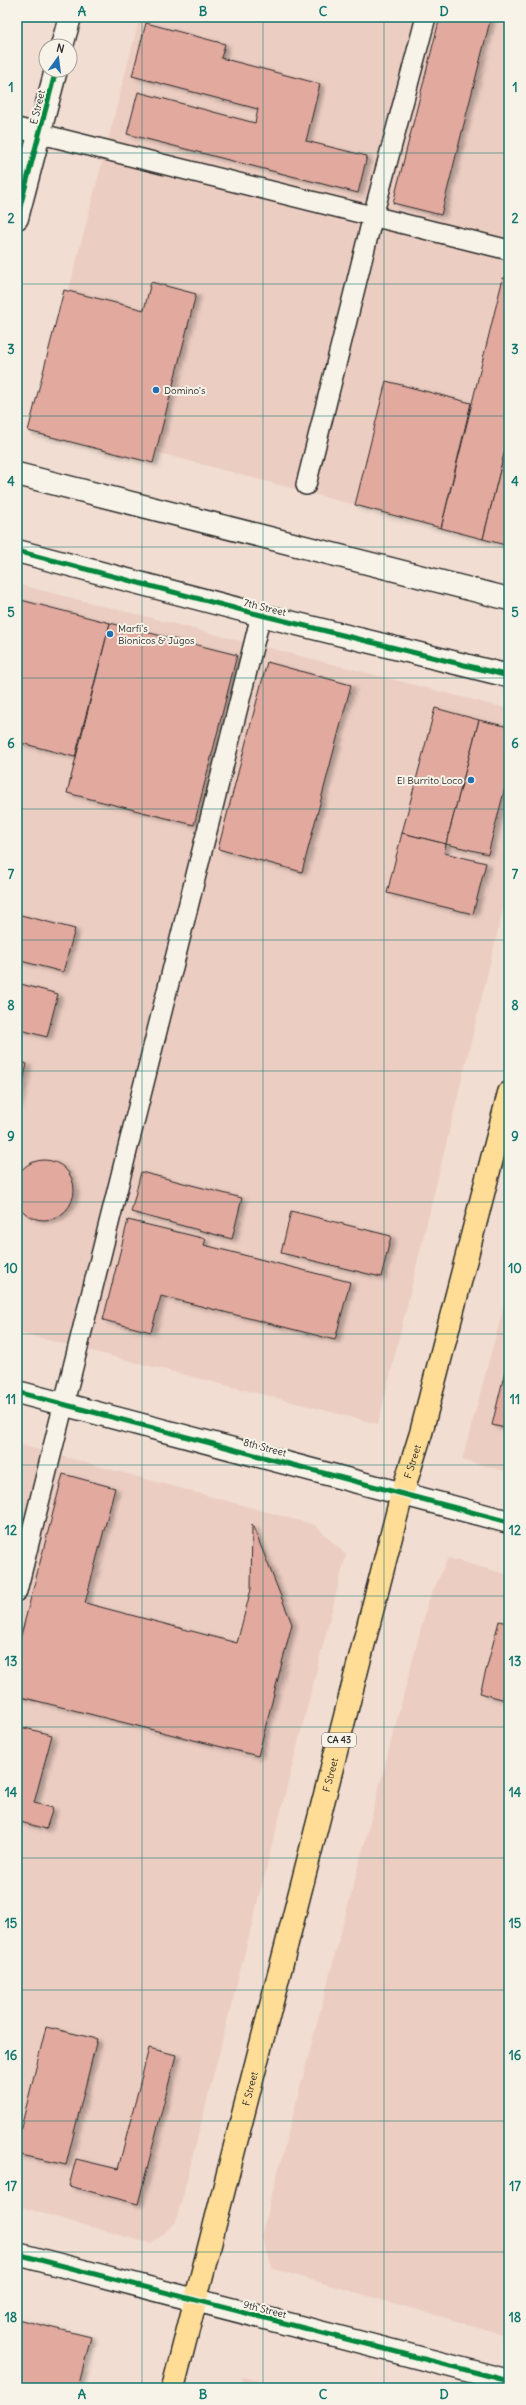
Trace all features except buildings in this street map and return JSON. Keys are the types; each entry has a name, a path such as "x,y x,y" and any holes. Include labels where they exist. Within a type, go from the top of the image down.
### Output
{"main road":[{"name":"F Street","path":"173,2388 402,1494 421,1433 509,1093"}],"street":[{"path":"64,38 70,17"},
{"name":"E Street","path":"17,218 54,78"},
{"path":"17,474 509,599"},
{"name":"7th Street","path":"17,551 261,615 509,676"},
{"name":"8th Street","path":"17,1392 509,1522"},
{"name":"9th Street","path":"17,2254 509,2381"}],"lane":[{"path":"306,485 373,216 426,17"},
{"path":"17,128 509,250"},
{"path":"17,1591 65,1404 261,615"}],"shaded area":[{"path":"140,17 509,17 509,546 35,420"},
{"path":"17,584 509,709 509,885 378,1424 17,1332"},
{"path":"509,1287 509,1472 462,1460"},
{"path":"17,1444 315,1525 346,1555 176,2222 152,2244 17,2206"},
{"path":"448,1558 509,1575 509,2336 273,2269 261,2236 428,1602"},
{"path":"243,2377 290,2388 240,2388"}],"cycle path":[{"path":"17,218 54,78"},
{"path":"17,551 261,615 509,676"},
{"path":"17,1392 509,1522"},
{"path":"17,2254 509,2381"}],"place":[{"name":"Domino's","path":"156,390"},
{"name":"Marfi's Bionicos & Jugos","path":"110,634"},
{"name":"El Burrito Loco","path":"471,780"}]}
